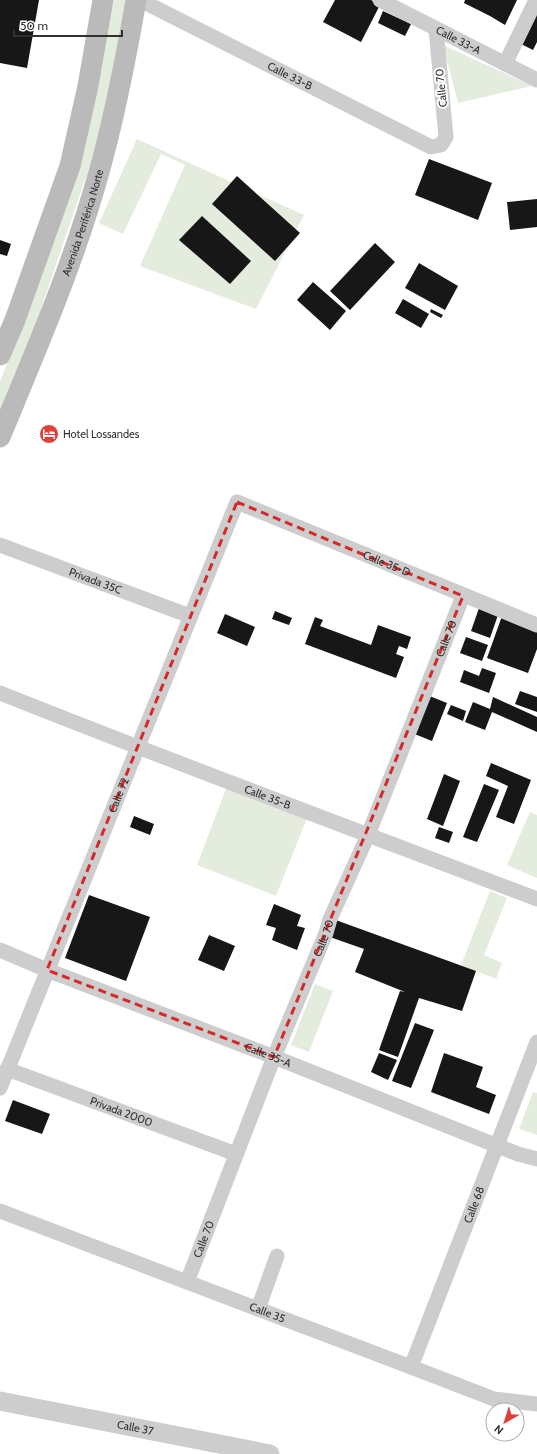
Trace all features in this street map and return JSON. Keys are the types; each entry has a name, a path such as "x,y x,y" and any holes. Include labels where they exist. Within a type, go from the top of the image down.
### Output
{"main road":[{"path":"0,355 15,320 70,166 88,86 103,0"},
{"name":"Avenida Periférica Norte","path":"0,437 44,330 99,173 118,97 136,0"}],"street":[{"name":"Calle 33-B","path":"140,0 431,147 441,145"},
{"name":"Calle 33-A","path":"380,0 396,4 436,29 537,80"},
{"path":"505,64 536,0"},
{"name":"Calle 70","path":"436,29 446,137 441,145"},
{"name":"Calle 35-D","path":"237,502 463,596 537,625"},
{"name":"Calle 72","path":"0,1088 237,502"},
{"name":"Privada 35C","path":"0,545 190,616"},
{"name":"Calle 70","path":"187,1282 274,1057 326,933 330,919 368,835 463,596"},
{"name":"Calle 35-B","path":"0,693 138,748 229,781 537,899"},
{"name":"Calle 35-A","path":"0,950 47,970 274,1057 518,1154 537,1159"},
{"name":"Calle 68","path":"411,1367 537,1042"},
{"name":"Privada 2000","path":"7,1069 236,1154"},
{"name":"Calle 35","path":"0,1211 494,1399 537,1404"},
{"path":"258,1309 277,1256"},
{"name":"Calle 37","path":"0,1401 206,1448 270,1454"}],"highlighted area":[{"path":"237,502 463,596 274,1057 47,970"}],"shaded area":[{"path":"114,0 127,0 109,94 88,171 35,326 0,415 0,381 24,323 98,90"},
{"path":"443,45 532,86 458,103"},
{"path":"137,139 304,215 256,309 140,266 185,165 161,154 123,234 99,223"},
{"path":"229,781 309,813 276,896 197,865"},
{"path":"530,812 537,815 537,878 507,865"},
{"path":"490,891 507,898 484,955 502,963 496,979 461,965"},
{"path":"315,984 333,991 309,1052 291,1045"},
{"path":"533,1092 537,1093 537,1135 519,1129"}],"building":[{"path":"0,0 39,0 27,68 0,63"},
{"path":"335,0 371,0 380,5 361,42 323,22"},
{"path":"465,0 517,0 505,25 464,3"},
{"path":"383,11 411,24 405,36 378,23"},
{"path":"537,13 537,42 533,50 517,42"},
{"path":"429,159 492,183 478,220 415,195"},
{"path":"237,176 300,233 275,261 212,204"},
{"path":"537,199 537,227 510,230 507,202"},
{"path":"202,216 251,261 230,284 179,240"},
{"path":"0,240 11,244 7,256 0,254"},
{"path":"375,243 395,262 350,310 330,291"},
{"path":"419,263 458,286 445,310 405,288"},
{"path":"313,282 346,311 330,330 297,300"},
{"path":"403,299 429,314 421,328 395,313"},
{"path":"431,309 443,315 441,318 430,312"},
{"path":"479,608 498,615 490,638 471,631"},
{"path":"275,611 292,618 289,625 272,619"},
{"path":"225,614 255,627 247,646 217,633"},
{"path":"502,616 537,629 537,649 528,673 487,658"},
{"path":"315,617 323,620 320,626 371,645 378,625 411,637 407,649 399,646 396,654 404,657 396,678 305,644"},
{"path":"466,637 488,645 482,661 460,653"},
{"path":"482,668 496,673 489,693 460,682 464,670 479,676"},
{"path":"520,691 537,697 537,712 515,704"},
{"path":"427,695 447,703 432,741 412,733"},
{"path":"493,697 537,717 537,732 492,712 485,730 465,722 473,702 490,709"},
{"path":"451,705 466,711 463,721 447,714"},
{"path":"491,763 531,780 514,824 496,817 508,786 486,776"},
{"path":"444,774 460,781 443,826 427,819"},
{"path":"484,784 499,790 477,842 463,837"},
{"path":"134,816 154,824 150,835 130,827"},
{"path":"439,827 453,832 449,843 435,838"},
{"path":"89,895 150,917 126,981 65,958"},
{"path":"274,904 301,915 297,926 305,928 297,950 272,940 276,928 266,925"},
{"path":"333,919 476,971 462,1011 419,998 398,1057 379,1050 400,991 405,992 355,972 364,949 327,936"},
{"path":"209,935 235,946 224,971 198,960"},
{"path":"415,1023 434,1030 411,1088 392,1081"},
{"path":"379,1053 397,1060 388,1080 371,1072"},
{"path":"444,1053 483,1067 476,1087 496,1095 489,1114 431,1092"},
{"path":"13,1100 50,1114 42,1134 5,1121"}],"place":[{"name":"Hotel Lossandes","path":"49,434"}]}
